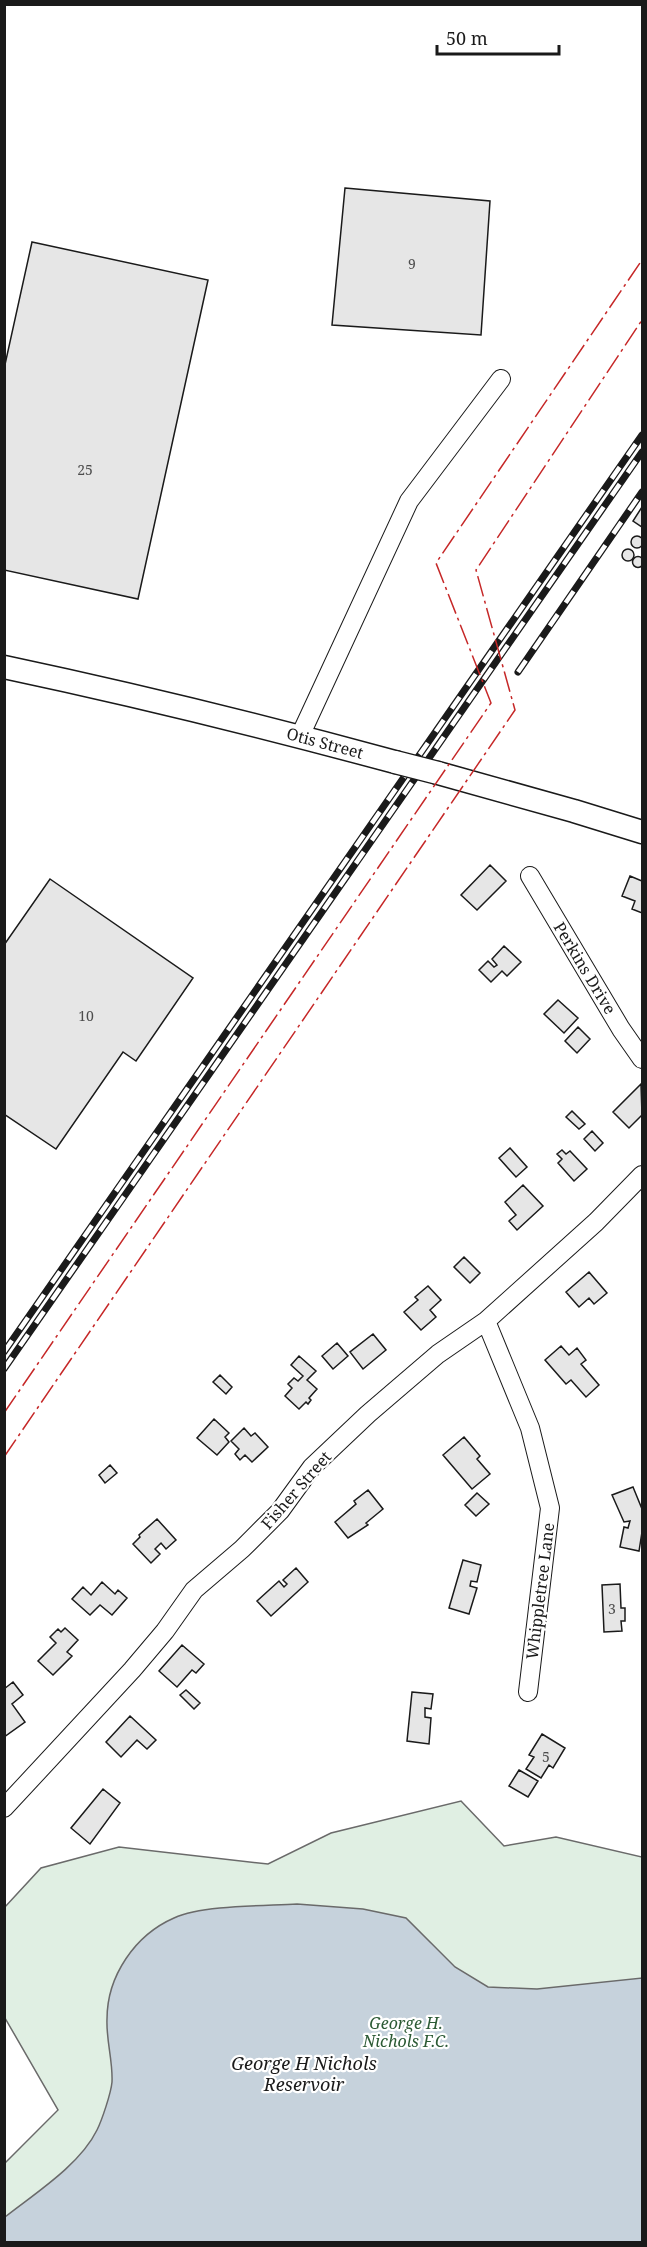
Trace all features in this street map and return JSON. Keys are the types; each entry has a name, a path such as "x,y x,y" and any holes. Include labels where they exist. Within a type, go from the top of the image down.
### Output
{"main road":[{"name":"Otis Street","path":"4,667 300,736 574,811 642,832"}],"street":[{"path":"300,736 409,501 501,379"},
{"name":"Perkins Drive","path":"530,876 621,1029 642,1059"},
{"name":"Fisher Street","path":"4,1808 132,1670 165,1631 194,1590 242,1549 280,1511 312,1467 368,1414 429,1362 486,1321 596,1222 642,1175"},
{"name":"Whippletree Lane","path":"486,1321 530,1428 550,1508 528,1692"}],"green space":[{"name":"George H Nichols Reservoir","path":"461,1801 504,1846 556,1837 642,1857 642,2242 5,2242 5,2163 58,2110 5,2018 4,1908 41,1868 119,1847 268,1864 331,1833"}],"water":[{"name":"George H Nichols Reservoir","path":"297,1904 363,1909 406,1918 455,1967 488,1987 537,1989 642,1978 642,2242 5,2242 5,2217 68,2167 80,2155 99,2126 112,2082 107,2027 108,2003 118,1973 136,1946 160,1925 186,1914 234,1907"}],"building":[{"path":"345,188 490,201 481,335 332,325"},
{"path":"32,242 208,280 138,599 4,570 4,369"},
{"path":"642,507 642,527 633,521"},
{"path":"637,536 643,542 637,548 631,542"},
{"path":"628,549 634,555 628,561 622,555"},
{"path":"638,557 642,558 642,566 638,567 634,566 633,562 634,558"},
{"path":"490,865 506,881 477,910 461,895"},
{"path":"630,876 642,881 642,913 632,909 635,901 622,896"},
{"path":"50,879 193,978 136,1061 123,1052 56,1149 4,1114 4,945"},
{"path":"504,946 521,962 507,976 502,971 491,982 479,970 488,961 494,967 497,965 492,959"},
{"path":"558,1000 578,1018 564,1033 544,1014"},
{"path":"578,1027 590,1039 577,1053 565,1041"},
{"path":"641,1084 642,1115 629,1128 613,1112"},
{"path":"572,1111 585,1124 579,1129 566,1117"},
{"path":"592,1131 603,1143 595,1151 584,1139"},
{"path":"510,1148 527,1167 516,1177 499,1158"},
{"path":"562,1150 566,1154 570,1151 587,1169 574,1181 558,1163 562,1159 557,1154"},
{"path":"523,1185 543,1206 517,1230 509,1221 516,1215 505,1202"},
{"path":"464,1257 480,1273 470,1283 454,1267"},
{"path":"589,1272 607,1293 594,1304 589,1298 579,1307 566,1292"},
{"path":"428,1286 441,1300 430,1310 436,1317 421,1330 404,1312 418,1300 415,1297"},
{"path":"373,1334 386,1350 363,1369 350,1352"},
{"path":"337,1343 348,1356 333,1369 322,1356"},
{"path":"561,1346 569,1355 577,1348 586,1360 581,1364 599,1385 586,1397 571,1380 566,1384 545,1360"},
{"path":"299,1356 316,1371 307,1380 317,1389 309,1398 311,1400 308,1404 306,1402 299,1409 285,1396 292,1388 288,1384 294,1378 298,1381 303,1376 291,1365"},
{"path":"220,1375 232,1387 226,1394 213,1382"},
{"path":"214,1419 229,1433 225,1437 229,1442 217,1455 197,1438"},
{"path":"244,1428 251,1436 255,1433 268,1447 252,1462 245,1455 240,1460 235,1454 239,1449 231,1441"},
{"path":"464,1437 480,1456 477,1459 490,1474 472,1489 443,1455"},
{"path":"110,1465 117,1473 105,1483 99,1475"},
{"path":"633,1487 642,1509 639,1551 620,1547 624,1527 628,1528 630,1521 624,1522 612,1495"},
{"path":"368,1490 383,1509 366,1523 368,1525 348,1538 335,1522 356,1504 354,1501"},
{"path":"477,1493 489,1504 476,1516 465,1505"},
{"path":"157,1519 176,1540 166,1549 161,1543 155,1549 160,1554 151,1563 133,1544 140,1537 139,1535"},
{"path":"463,1560 481,1565 477,1582 471,1581 470,1586 477,1588 469,1614 449,1608"},
{"path":"296,1568 308,1582 271,1616 257,1601 279,1581 284,1587 287,1584 283,1580"},
{"path":"102,1582 115,1594 118,1590 127,1598 112,1615 100,1605 90,1615 72,1599 83,1587 91,1595"},
{"path":"620,1584 621,1608 625,1608 625,1621 621,1621 622,1631 604,1632 602,1585"},
{"path":"65,1628 78,1640 67,1652 72,1656 53,1675 38,1661 56,1643 50,1637 58,1629 61,1632"},
{"path":"182,1645 204,1664 196,1673 192,1670 177,1687 159,1671"},
{"path":"13,1682 23,1695 12,1704 25,1722 4,1737 4,1689"},
{"path":"186,1690 200,1703 194,1709 180,1695"},
{"path":"412,1692 433,1694 431,1709 425,1708 425,1717 431,1718 429,1744 407,1741"},
{"path":"130,1716 156,1740 147,1749 137,1740 121,1757 106,1742"},
{"path":"542,1734 565,1748 553,1768 549,1765 541,1778 526,1769 534,1757 529,1755"},
{"path":"519,1770 538,1781 528,1797 509,1786"},
{"path":"103,1789 120,1803 90,1844 71,1828"}],"railway":[{"path":"4,1352 642,435"},
{"path":"4,1369 642,452"},
{"path":"518,672 642,492"}],"power":[{"path":"4,1413 491,703 436,563 642,260"},
{"path":"4,1457 515,710 476,570 642,320"}],"park label":[{"name":"George H. Nichols F.C.","path":"406,2032"}]}
